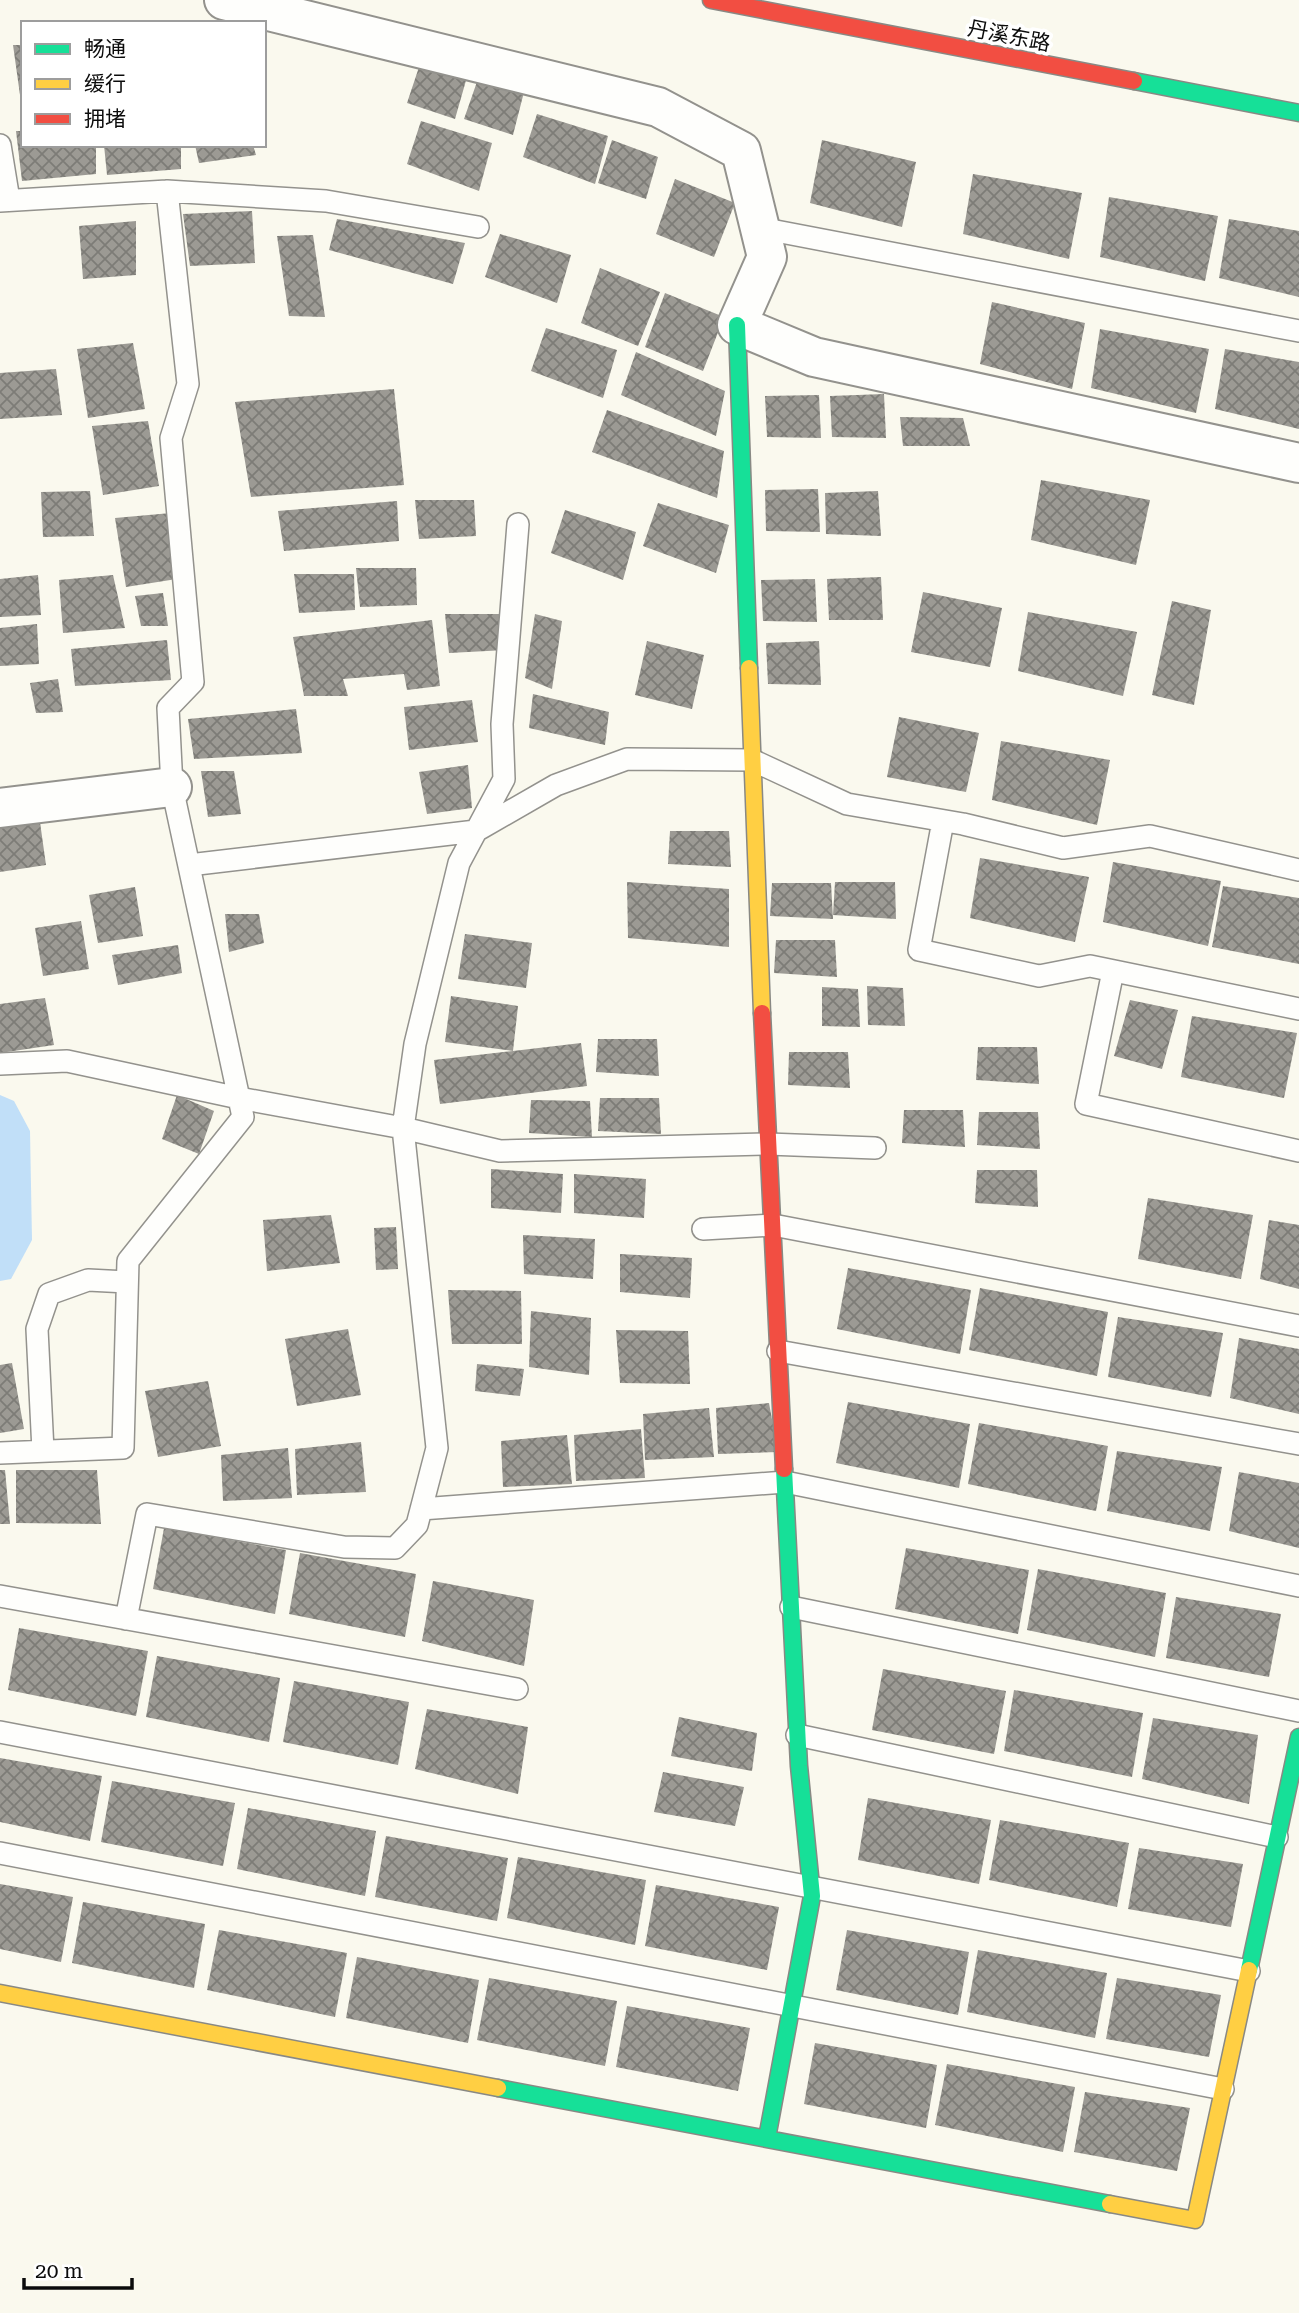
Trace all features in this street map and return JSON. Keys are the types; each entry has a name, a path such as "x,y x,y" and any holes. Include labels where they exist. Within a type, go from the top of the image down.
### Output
{"street":[{"path":"224,0 658,107 741,151 767,257 737,325 768,1144 797,1735 812,1896 767,2138"},
{"name":"丹溪东路","path":"711,0 1299,113"},
{"path":"737,325 814,357 1299,463"},
{"path":"0,808 172,786"},
{"path":"0,1993 1195,2220 1299,1737"}],"lane":[{"path":"0,145 4,200 167,191 326,201 478,227"},
{"path":"0,1453 123,1448 128,1261 243,1117 172,786 168,708 193,682 171,438 188,384 167,191"},
{"path":"760,228 1299,331"},
{"path":"126,1619 147,1514 344,1547 396,1548 417,1525 436,1448 403,1128 415,1044 459,863 504,779 502,724 518,523"},
{"path":"189,865 476,831 556,785 627,759 752,760 847,804 943,821 1063,848 1150,836 1299,870"},
{"path":"943,821 919,950 1039,976 1090,966 1299,1009"},
{"path":"1113,971 1086,1104 1299,1151"},
{"path":"0,1064 67,1061 403,1128 500,1151 768,1144 875,1148"},
{"path":"703,1229 773,1225 1299,1326"},
{"path":"43,1451 37,1329 49,1294 88,1280 127,1282"},
{"path":"778,1351 1299,1444"},
{"path":"421,1509 785,1482 1299,1586"},
{"path":"0,1596 517,1689"},
{"path":"791,1607 1299,1711"},
{"path":"0,1732 1249,1971"},
{"path":"797,1735 1278,1837"},
{"path":"0,1853 1223,2089"}],"water":[{"path":"0,1095 14,1101 30,1131 32,1240 11,1279 0,1281"}],"building":[{"path":"13,45 21,45 20,95"},
{"path":"421,61 467,77 455,119 407,103"},
{"path":"479,76 524,92 513,135 464,119"},
{"path":"537,114 608,136 595,184 523,157"},
{"path":"421,121 492,143 479,191 407,164"},
{"path":"16,131 21,131 21,147 96,147 96,174 22,181"},
{"path":"612,140 658,157 646,199 598,183"},
{"path":"822,140 916,162 902,227 810,203"},
{"path":"104,147 181,147 181,169 107,175"},
{"path":"195,147 254,147 256,155 199,163"},
{"path":"973,174 1082,193 1069,259 963,234"},
{"path":"675,179 735,203 714,257 656,234"},
{"path":"1109,197 1218,216 1205,281 1100,257"},
{"path":"252,211 255,263 190,266 183,214"},
{"path":"337,219 465,243 453,284 329,250"},
{"path":"1229,219 1299,231 1299,297 1219,278"},
{"path":"136,221 136,275 83,279 79,226"},
{"path":"500,234 571,255 557,303 485,277"},
{"path":"313,235 325,317 289,316 277,236"},
{"path":"600,268 660,292 638,346 581,323"},
{"path":"665,293 724,317 703,371 645,347"},
{"path":"992,302 1085,323 1072,389 980,364"},
{"path":"546,328 617,350 603,398 531,371"},
{"path":"1100,329 1209,349 1196,413 1091,388"},
{"path":"133,343 145,409 88,418 77,349"},
{"path":"1225,349 1299,362 1299,429 1215,409"},
{"path":"636,352 725,391 716,436 621,395"},
{"path":"56,369 62,415 0,419 0,373"},
{"path":"394,389 404,485 251,497 235,402"},
{"path":"884,394 886,438 832,437 830,396"},
{"path":"819,395 821,438 767,437 765,396"},
{"path":"607,410 724,451 717,498 592,452"},
{"path":"900,417 963,418 970,446 903,446"},
{"path":"148,421 159,486 103,495 92,426"},
{"path":"1041,480 1150,500 1136,565 1031,540"},
{"path":"818,489 820,532 766,531 765,490"},
{"path":"90,491 94,536 43,537 41,492"},
{"path":"878,491 881,536 826,534 825,493"},
{"path":"415,500 474,500 476,536 419,539"},
{"path":"397,501 399,541 284,551 278,511"},
{"path":"658,503 729,525 716,573 643,546"},
{"path":"565,510 636,532 623,580 551,553"},
{"path":"171,513 183,578 126,587 115,518"},
{"path":"356,568 416,568 417,605 360,607"},
{"path":"294,574 354,574 355,610 299,613"},
{"path":"38,575 41,615 0,617 0,579"},
{"path":"113,575 125,628 63,633 59,580"},
{"path":"881,577 883,620 829,620 827,579"},
{"path":"815,579 817,622 763,621 761,580"},
{"path":"923,592 1002,608 990,667 911,652"},
{"path":"163,593 168,626 141,626 135,596"},
{"path":"1172,601 1211,610 1194,705 1152,695"},
{"path":"1028,612 1137,632 1123,696 1018,671"},
{"path":"445,614 504,614 506,650 449,653"},
{"path":"535,614 562,621 552,689 525,678"},
{"path":"432,620 440,686 407,690 404,674 343,679 348,696 304,696 293,637"},
{"path":"37,624 39,664 0,666 0,628"},
{"path":"167,640 171,680 75,686 71,649"},
{"path":"647,641 704,655 692,709 635,695"},
{"path":"819,641 821,685 768,684 766,643"},
{"path":"58,679 63,712 36,713 30,683"},
{"path":"533,694 609,712 605,745 529,728"},
{"path":"472,700 478,742 409,750 404,707"},
{"path":"296,709 302,753 194,759 188,719"},
{"path":"899,717 979,733 966,792 887,777"},
{"path":"1001,741 1110,760 1097,825 992,800"},
{"path":"468,765 472,808 427,814 419,772"},
{"path":"201,771 234,771 241,814 208,817"},
{"path":"39,815 46,865 0,872 0,822"},
{"path":"670,831 729,831 731,867 668,864"},
{"path":"980,858 1089,877 1075,942 970,918"},
{"path":"1113,862 1221,881 1208,946 1103,922"},
{"path":"627,882 729,889 729,947 628,938"},
{"path":"835,882 895,882 896,919 833,915"},
{"path":"772,883 831,883 833,919 770,916"},
{"path":"1223,886 1299,898 1299,964 1212,947"},
{"path":"135,887 143,936 98,943 89,895"},
{"path":"225,914 259,914 264,943 229,952"},
{"path":"81,921 89,969 43,976 35,928"},
{"path":"465,934 532,943 526,988 458,979"},
{"path":"776,940 835,940 837,977 774,973"},
{"path":"178,945 182,973 118,985 112,955"},
{"path":"867,986 903,988 905,1026 868,1025"},
{"path":"822,987 858,989 860,1027 822,1026"},
{"path":"451,996 518,1006 513,1051 445,1042"},
{"path":"45,998 54,1045 0,1053 0,1004"},
{"path":"1130,1000 1178,1010 1162,1069 1114,1056"},
{"path":"1192,1016 1297,1033 1284,1098 1181,1077"},
{"path":"598,1039 657,1039 659,1076 596,1072"},
{"path":"581,1043 587,1086 440,1104 434,1060"},
{"path":"978,1047 1037,1047 1039,1084 976,1080"},
{"path":"789,1052 848,1052 850,1088 788,1085"},
{"path":"177,1095 214,1111 199,1154 162,1139"},
{"path":"600,1098 659,1098 661,1134 598,1131"},
{"path":"531,1100 590,1101 592,1137 529,1133"},
{"path":"904,1110 963,1110 965,1147 902,1143"},
{"path":"979,1112 1038,1112 1040,1149 977,1145"},
{"path":"491,1169 563,1174 561,1213 491,1208"},
{"path":"977,1170 1037,1170 1038,1207 975,1203"},
{"path":"574,1174 646,1179 644,1218 574,1213"},
{"path":"1148,1198 1253,1215 1241,1279 1138,1259"},
{"path":"331,1215 340,1263 267,1271 263,1220"},
{"path":"1269,1220 1299,1225 1299,1289 1260,1279"},
{"path":"396,1227 398,1269 376,1270 374,1228"},
{"path":"523,1235 595,1239 593,1279 524,1274"},
{"path":"620,1254 692,1258 690,1298 620,1292"},
{"path":"848,1268 971,1290 960,1354 837,1329"},
{"path":"980,1288 1108,1312 1097,1376 969,1350"},
{"path":"448,1290 521,1291 522,1344 452,1344"},
{"path":"531,1311 591,1318 589,1375 529,1367"},
{"path":"1118,1317 1223,1333 1211,1397 1108,1377"},
{"path":"348,1329 361,1395 297,1406 285,1339"},
{"path":"616,1330 688,1331 690,1384 620,1383"},
{"path":"1239,1338 1299,1349 1299,1414 1230,1398"},
{"path":"12,1363 24,1429 0,1433 0,1365"},
{"path":"477,1364 524,1369 520,1396 475,1391"},
{"path":"208,1381 221,1446 158,1457 145,1391"},
{"path":"848,1402 970,1424 959,1488 836,1463"},
{"path":"769,1403 778,1452 718,1454 716,1408"},
{"path":"709,1408 714,1457 645,1460 643,1414"},
{"path":"979,1423 1108,1446 1096,1511 968,1484"},
{"path":"641,1429 645,1478 576,1481 574,1435"},
{"path":"567,1435 572,1484 503,1487 501,1441"},
{"path":"361,1442 366,1492 297,1495 295,1449"},
{"path":"288,1448 292,1498 223,1501 221,1455"},
{"path":"1117,1451 1222,1467 1210,1531 1107,1511"},
{"path":"0,1470 5,1470 10,1524 0,1524"},
{"path":"16,1470 97,1470 101,1524 16,1523"},
{"path":"1239,1472 1299,1483 1299,1548 1229,1531"},
{"path":"164,1528 286,1550 275,1614 153,1589"},
{"path":"906,1548 1029,1570 1018,1634 895,1609"},
{"path":"300,1553 416,1574 405,1637 289,1614"},
{"path":"1038,1569 1166,1593 1155,1657 1027,1630"},
{"path":"433,1581 534,1600 524,1666 422,1641"},
{"path":"1176,1597 1281,1614 1269,1677 1166,1658"},
{"path":"19,1628 148,1651 136,1716 8,1690"},
{"path":"157,1656 280,1678 269,1742 146,1717"},
{"path":"883,1669 1006,1691 994,1754 872,1730"},
{"path":"294,1681 409,1702 398,1765 283,1742"},
{"path":"1014,1690 1143,1713 1132,1777 1004,1751"},
{"path":"427,1709 528,1727 518,1794 415,1769"},
{"path":"679,1717 757,1733 752,1771 671,1756"},
{"path":"1153,1718 1258,1735 1249,1804 1142,1779"},
{"path":"0,1758 102,1776 90,1841 0,1822"},
{"path":"663,1772 744,1787 735,1826 654,1812"},
{"path":"112,1781 235,1803 223,1866 101,1842"},
{"path":"868,1798 991,1820 979,1884 858,1860"},
{"path":"248,1808 376,1831 365,1896 237,1869"},
{"path":"1000,1820 1129,1843 1117,1907 989,1880"},
{"path":"386,1836 508,1858 497,1921 375,1897"},
{"path":"1139,1848 1243,1864 1231,1927 1128,1909"},
{"path":"518,1857 646,1880 635,1945 507,1918"},
{"path":"0,1884 73,1897 61,1962 0,1949"},
{"path":"656,1885 779,1907 767,1970 645,1946"},
{"path":"83,1902 205,1924 194,1988 72,1963"},
{"path":"219,1930 347,1953 335,2017 207,1990"},
{"path":"847,1930 969,1952 958,2015 836,1990"},
{"path":"978,1950 1107,1973 1095,2038 967,2012"},
{"path":"357,1957 479,1980 468,2043 346,2018"},
{"path":"489,1978 617,2001 605,2066 477,2040"},
{"path":"1117,1978 1221,1995 1209,2057 1106,2039"},
{"path":"627,2006 750,2028 738,2091 616,2067"},
{"path":"815,2043 937,2065 926,2128 804,2104"},
{"path":"947,2064 1075,2087 1063,2152 935,2125"},
{"path":"1085,2092 1190,2108 1177,2171 1074,2152"}],"traffic: fast":[{"path":"1134,81 1299,113"},
{"path":"737,325 749,668"},
{"path":"767,2138 812,1896 799,1766 784,1469"},
{"path":"1249,1970 1299,1737"},
{"path":"498,2088 1110,2204"}],"traffic: slow":[{"path":"749,668 762,1013"},
{"path":"1110,2204 1195,2220 1249,1970"},
{"path":"0,1993 498,2088"}],"traffic: jam":[{"path":"711,0 1134,81"},
{"path":"762,1013 784,1469"}]}
